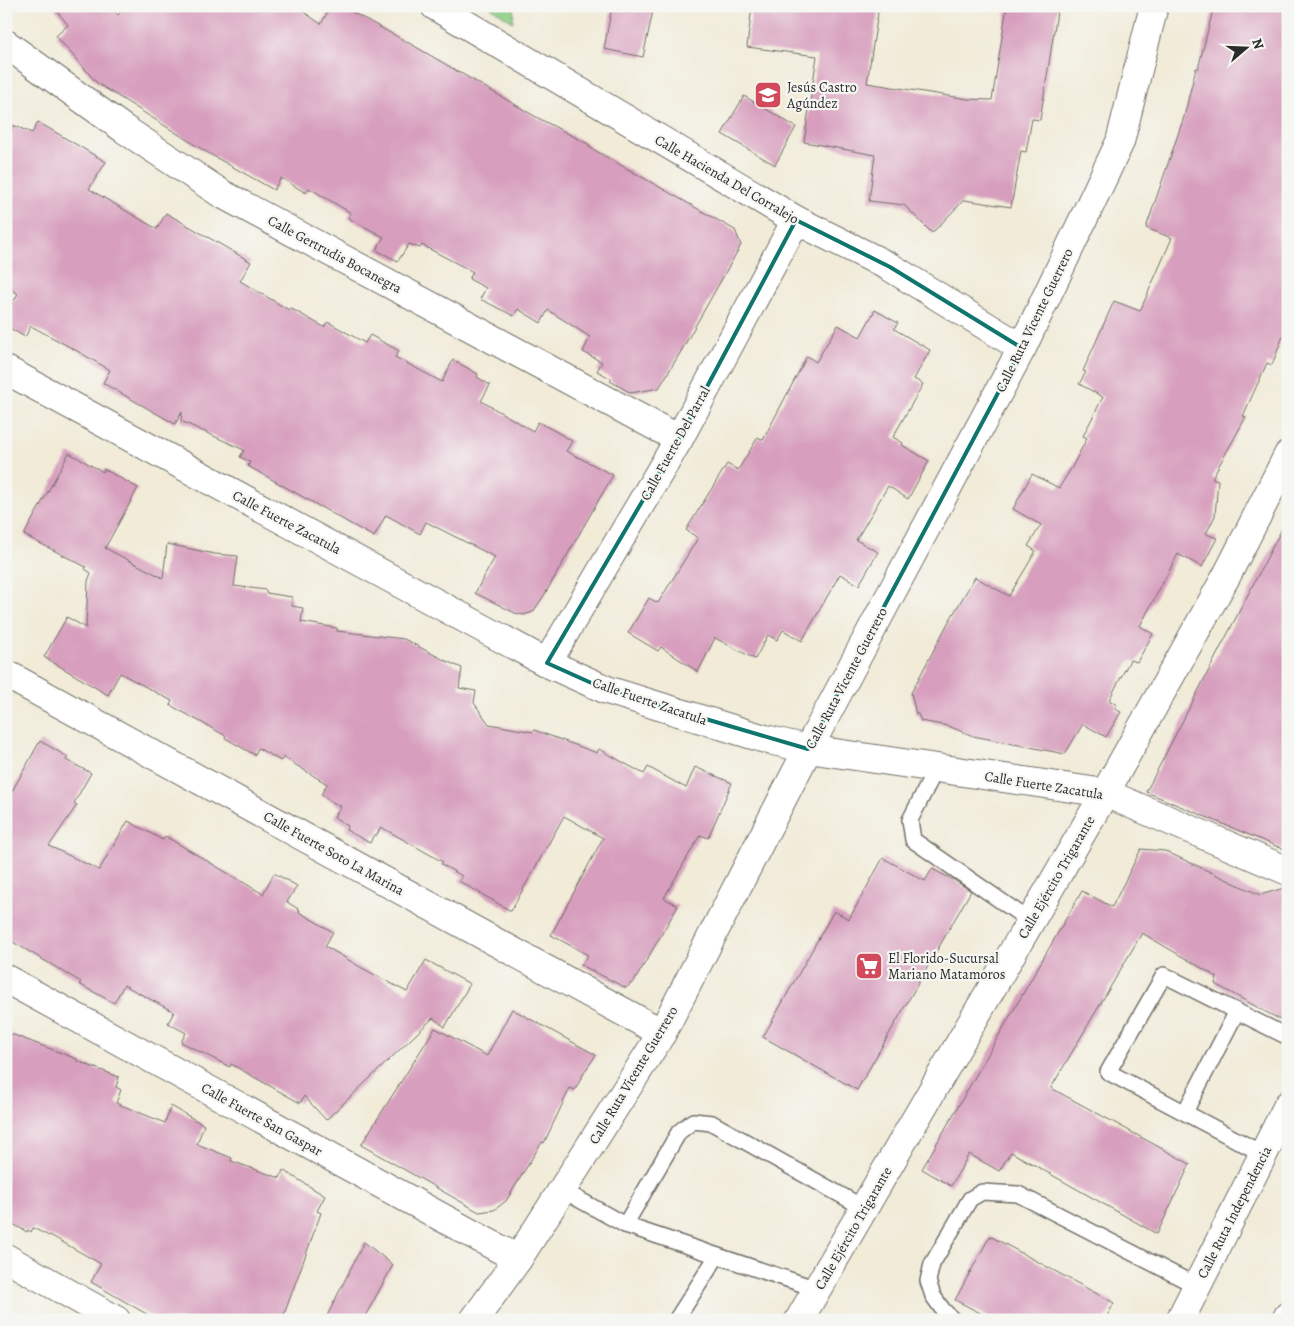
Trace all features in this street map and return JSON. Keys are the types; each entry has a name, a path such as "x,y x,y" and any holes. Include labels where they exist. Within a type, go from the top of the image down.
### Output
{"street":[{"name":"Calle Hacienda Del Corralejo","path":"435,6 796,220 890,267 1022,348"},
{"name":"Calle Ruta Vicente Guerrero","path":"474,1320 518,1259 662,1033 808,749 1022,348 1120,142 1154,6"},
{"name":"Calle Gertrudis Bocanegra","path":"6,44 124,129 222,194 678,439"},
{"name":"Calle Fuerte Del Parral","path":"547,662 678,439 796,220"},
{"name":"Calle Fuerte Zacatula","path":"6,370 547,662 607,690 765,739 808,749 1105,793 1288,871"},
{"name":"Calle Ejército Trigarante","path":"799,1320 1105,793 1227,575 1288,455"},
{"name":"Calle Fuerte Soto La Marina","path":"6,674 662,1033"},
{"name":"Calle Fuerte San Gaspar","path":"6,979 518,1259"},
{"name":"Calle Ruta Independencia","path":"1180,1320 1288,1104"},
{"path":"6,1258 116,1320"},
{"path":"1286,1320 1288,1316"}],"lane":[{"path":"936,768 910,820 913,840 1030,921"},
{"path":"1263,1154 1108,1072 1164,975 1288,1037"},
{"path":"1185,1112 1236,1011"},
{"path":"625,1225 679,1132 693,1121 712,1123 864,1208"},
{"path":"562,1190 625,1225 817,1290"},
{"path":"953,1320 933,1296 928,1281 932,1264 970,1199 982,1192 1018,1194 1197,1286"},
{"path":"676,1320 717,1256"}],"highlighted area":[{"path":"796,220 890,267 1022,348 808,749 607,690 547,663 679,439"}],"green space":[{"path":"489,6 514,6 513,22"}],"building":[{"path":"53,6 108,6 118,15 125,6 295,6 321,24 331,6 341,6 538,118 590,145 589,147 735,230 741,245 659,388 631,393 597,371 602,362 583,352 590,337 548,310 541,323 518,309 514,316 480,299 486,288 469,279 473,272 422,245 420,248 409,244 398,261 376,250 384,237 348,218 351,213 309,188 306,193 281,178 274,190 208,153 97,83 56,36 68,25"},
{"path":"612,6 654,6 643,57 604,49"},
{"path":"752,6 879,6 867,83 968,99 992,100 1007,6 1058,6 1040,120 1032,119 1026,152 1021,151 1011,207 964,200 932,233 904,205 869,201 875,155 804,142 817,56 747,47"},
{"path":"1214,6 1288,6 1288,323 1272,365 1267,363 1243,416 1246,417 1212,478 1218,480 1215,516 1206,534 1217,538 1202,567 1178,554 1140,626 1153,634 1137,662 1130,660 1109,700 1117,705 1115,709 1121,712 1106,737 1083,724 1065,754 973,736 948,726 921,721 918,714 916,714 911,693 975,577 1009,596 1036,551 1028,546 1041,525 1013,509 1032,474 1059,488 1072,467 1087,438 1083,436 1103,397 1079,384 1086,372 1083,371 1114,301 1140,311 1172,238 1146,228 1184,117"},
{"path":"744,96 796,127 775,165 722,134"},
{"path":"38,122 106,162 89,189 157,229 166,213 251,262 240,281 289,310 290,308 324,327 328,322 365,343 370,335 399,351 395,357 442,382 453,360 478,374 477,377 490,385 481,401 533,431 538,422 555,431 572,441 566,451 613,475 533,612 524,615 515,613 475,593 495,557 426,522 420,534 386,515 374,537 248,466 250,462 240,457 244,450 181,421 182,412 175,424 103,383 110,370 79,352 31,326 25,337 6,326 6,314 18,294 6,286 6,148 13,125 32,133"},
{"path":"875,310 898,323 894,329 930,350 914,379 923,384 893,437 903,443 902,445 929,461 908,499 888,486 856,540 878,552 859,585 840,574 802,641 783,630 777,640 768,635 755,659 715,638 698,672 661,647 658,651 628,633 649,598 658,603 698,538 686,530 727,464 738,470 758,437 763,440 807,356 816,362 838,325 860,337"},
{"path":"69,453 103,472 104,469 138,488 105,548 163,578 167,544 215,554 238,556 234,586 266,590 266,593 292,597 292,606 303,608 301,622 337,628 337,631 404,639 462,668 459,688 476,691 474,703 489,724 533,732 534,730 597,753 599,749 644,774 648,767 686,788 695,767 732,783 708,838 700,835 664,898 678,906 635,980 626,988 581,965 588,955 551,935 603,838 564,816 511,911 459,881 462,876 441,864 443,862 381,827 376,836 374,834 370,843 346,830 348,826 334,817 341,807 321,795 327,784 283,757 281,761 258,748 255,755 225,738 226,736 170,705 172,701 120,673 108,695 44,657 67,617 86,628 88,581 91,573 85,569 86,567 24,535"},
{"path":"1288,517 1288,851 1146,792"},
{"path":"40,741 68,757 66,760 91,773 74,803 77,805 49,846 99,870 128,821 163,840 165,836 263,894 274,873 297,886 287,902 300,910 299,912 333,932 325,946 362,968 407,992 426,960 470,984 445,1027 433,1018 326,1120 304,1096 300,1103 231,1064 230,1067 181,1042 186,1033 168,1023 174,1012 124,985 114,1003 79,984 81,982 6,938 6,802"},
{"path":"1141,849 1165,851 1260,895 1288,887 1288,1024 1215,984 1217,977 1142,933 1051,1088 1190,1164 1157,1234 1011,1152 999,1171 969,1154 951,1186 922,1169 1082,891 1112,907"},
{"path":"883,858 925,881 932,869 971,891 857,1090 763,1037 834,911 849,919"},
{"path":"512,1009 596,1055 575,1090 570,1088 544,1143 542,1142 506,1201 494,1210 479,1212 361,1145 435,1028 487,1056"},
{"path":"6,1032 119,1077 116,1087 121,1090 116,1103 165,1123 171,1106 204,1125 197,1144 232,1158 231,1161 280,1178 283,1170 325,1196 317,1211 321,1213 282,1320 157,1320 91,1282 101,1264 50,1235 33,1228 31,1232 28,1230 27,1232 6,1220"},
{"path":"990,1236 1114,1303 1105,1320 994,1320 955,1300"},
{"path":"364,1242 393,1265 363,1320 325,1320"}],"place":[{"name":"Jesús Castro Agúndez","path":"768,95"},
{"name":"El Florido-Sucursal Mariano Matamoros","path":"869,966"}]}
